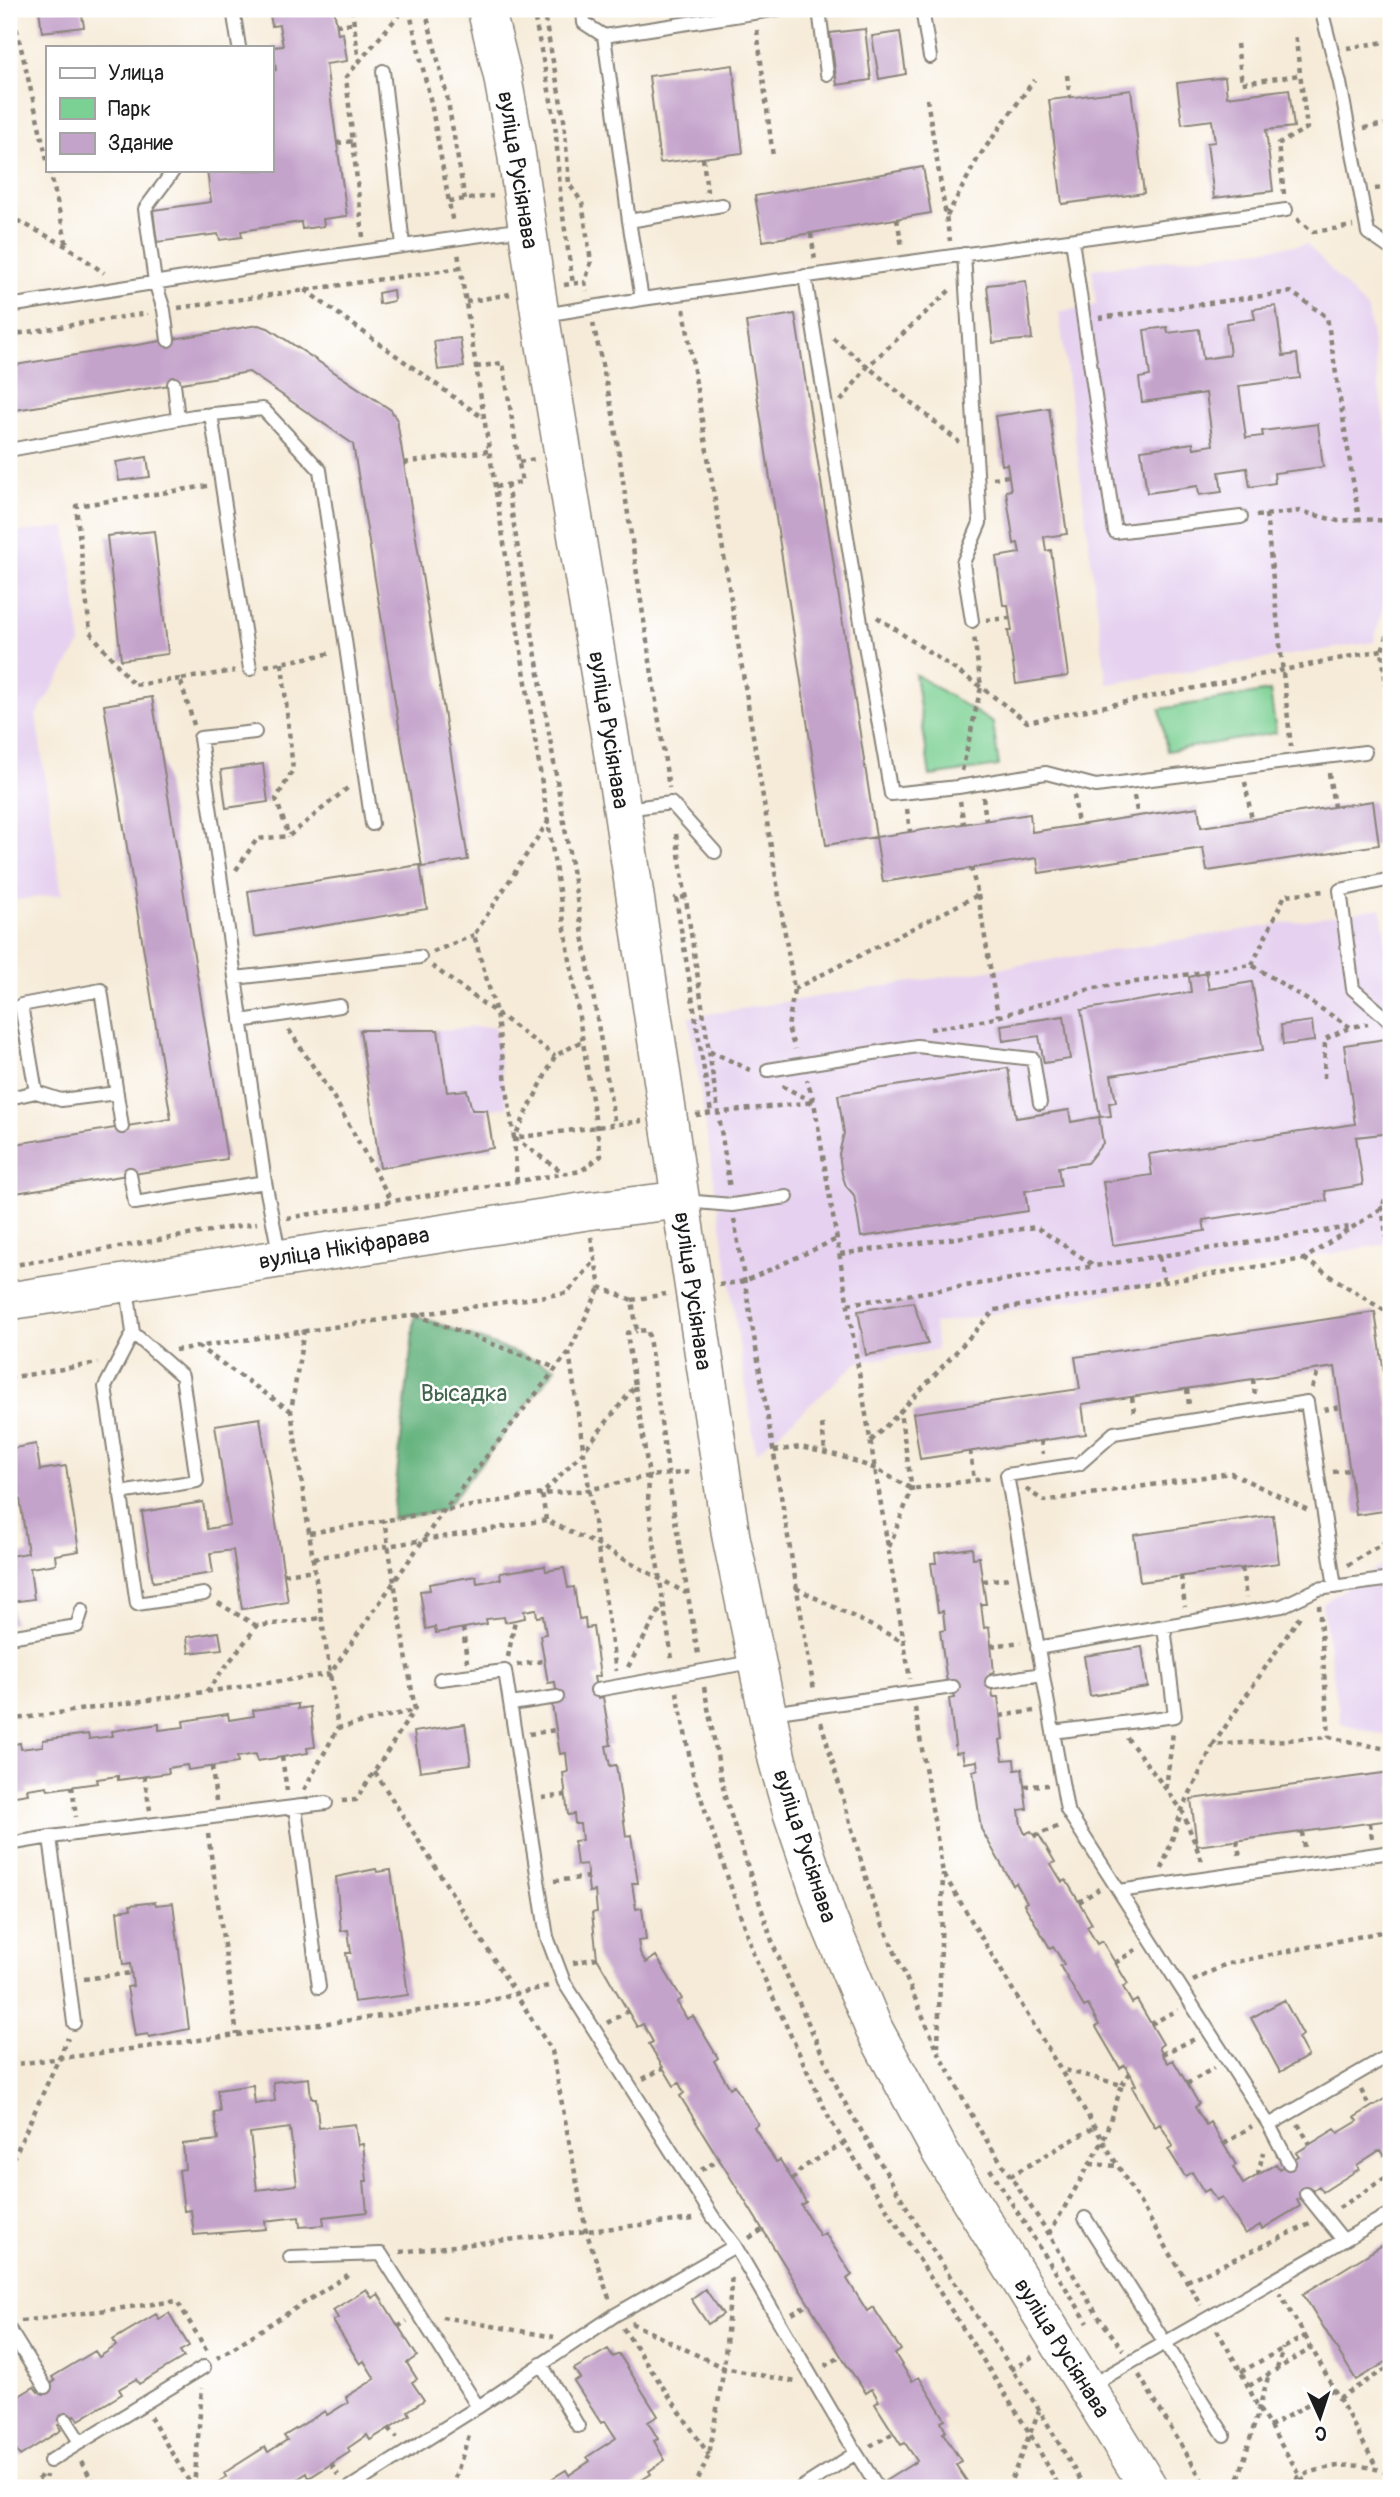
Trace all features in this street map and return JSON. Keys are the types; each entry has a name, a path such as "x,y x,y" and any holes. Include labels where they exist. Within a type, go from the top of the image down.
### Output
{"main road":[{"name":"вуліца Русіянава","path":"486,9 508,105 622,809 719,1467 756,1661 784,1786 815,1884 874,2029 941,2153 1087,2387 1143,2486"},
{"name":"вуліца Нікіфарава","path":"9,1301 587,1211 680,1200"}],"lane":[{"path":"233,9 239,46"},
{"path":"583,9 584,23 604,36 779,9"},
{"path":"819,9 827,74"},
{"path":"922,9 930,57"},
{"path":"1321,9 1349,130 1368,233 1391,249"},
{"path":"604,36 642,299"},
{"path":"383,71 403,245"},
{"path":"168,340 164,310 155,282 145,209 173,172"},
{"path":"629,221 722,205"},
{"path":"540,315 1286,210"},
{"path":"9,306 528,228"},
{"path":"1072,240 1115,531 1241,517"},
{"path":"958,255 965,276 980,523 963,563 971,621"},
{"path":"811,275 813,322 891,794 1046,773 1096,786 1366,752"},
{"path":"174,384 178,419"},
{"path":"9,450 178,419 263,409 320,470 372,824"},
{"path":"211,414 250,669"},
{"path":"255,732 200,738 265,1182 280,1258"},
{"path":"622,809 671,803 715,852"},
{"path":"1390,1021 1353,989 1340,890 1391,879"},
{"path":"235,978 421,957"},
{"path":"36,1092 21,1005 101,989 122,1127"},
{"path":"241,1021 341,1006"},
{"path":"768,1070 917,1046 1033,1059 1040,1103"},
{"path":"9,1098 36,1092 61,1100 117,1093"},
{"path":"130,1174 135,1203 265,1182"},
{"path":"680,1200 732,1205 787,1197"},
{"path":"127,1283 133,1333 105,1387 136,1604 204,1594"},
{"path":"120,1493 197,1481 182,1376 133,1333"},
{"path":"1289,2163 1267,2121 1067,1810 1007,1475 1080,1464 1114,1433 1307,1402 1334,1582"},
{"path":"1036,1644 1248,1613 1282,1606 1334,1582 1391,1579"},
{"path":"9,1637 77,1626 82,1610"},
{"path":"1053,1732 1175,1716 1164,1627"},
{"path":"597,1690 756,1661"},
{"path":"440,1679 505,1671 547,1937 564,1982 734,2246 878,2488"},
{"path":"992,1682 1042,1674"},
{"path":"767,1714 953,1687"},
{"path":"511,1704 557,1697"},
{"path":"9,1844 326,1803"},
{"path":"292,1807 319,1987"},
{"path":"50,1837 75,2022"},
{"path":"1119,1891 1387,1852"},
{"path":"1267,2121 1391,2054"},
{"path":"1307,2194 1343,2240"},
{"path":"1087,2387 1391,2213"},
{"path":"1086,2218 1224,2435"},
{"path":"349,2488 478,2407 615,2315 734,2246"},
{"path":"290,2257 381,2254 478,2407"},
{"path":"9,2329 46,2387"},
{"path":"50,2461 209,2364"},
{"path":"541,2364 578,2426"},
{"path":"66,2420 76,2445"},
{"path":"801,2488 856,2453"}],"path":[{"path":"12,9 46,156"},
{"path":"352,9 359,62"},
{"path":"365,252 346,77 406,9"},
{"path":"9,1266 391,1200 565,1174 581,1171 601,1156 461,268 431,103 406,9"},
{"path":"425,9 447,96 466,200"},
{"path":"533,9 555,121 560,186 573,284 586,282"},
{"path":"542,9 564,120 569,184 582,202 591,261 586,282 613,414 732,1205 817,1707 873,1902 938,2051 981,2133 1049,2234 1098,2316 1131,2362 1207,2488"},
{"path":"754,13 773,157"},
{"path":"336,25 354,23"},
{"path":"1286,210 1278,144 1307,128 1295,33"},
{"path":"1332,51 1391,41"},
{"path":"1237,44 1242,83 1300,75"},
{"path":"1067,75 1070,97"},
{"path":"947,216 978,158 1034,80"},
{"path":"927,99 947,216 958,255"},
{"path":"555,121 564,120"},
{"path":"1349,130 1391,123"},
{"path":"337,143 354,141"},
{"path":"703,158 709,208"},
{"path":"50,172 68,247"},
{"path":"560,186 569,184"},
{"path":"9,216 68,247 125,288"},
{"path":"897,219 904,262"},
{"path":"1313,232 1367,223"},
{"path":"811,234 811,275"},
{"path":"9,335 461,268"},
{"path":"828,418 868,366 965,276"},
{"path":"305,290 484,419"},
{"path":"1084,320 1291,292 1327,317 1359,520"},
{"path":"513,1138 814,1102 788,1027 794,989 681,294"},
{"path":"813,322 976,456"},
{"path":"476,367 503,363 522,482 495,487"},
{"path":"404,463 488,451"},
{"path":"180,679 134,685 90,632 76,506 222,484"},
{"path":"507,484 615,1125"},
{"path":"1241,517 1300,511 1338,521 1391,521"},
{"path":"1266,514 1292,762"},
{"path":"858,605 981,687 1027,722 1382,650"},
{"path":"958,787 981,687 971,621 1010,618"},
{"path":"1391,626 1382,650 1391,733"},
{"path":"282,663 293,770 276,799 289,836"},
{"path":"1326,758 1334,807"},
{"path":"1243,768 1252,820"},
{"path":"222,890 257,839 289,836 365,774"},
{"path":"1072,780 1078,825"},
{"path":"904,793 910,832"},
{"path":"421,957 474,935 549,819"},
{"path":"971,868 998,1017"},
{"path":"1252,965 1285,895 1340,890"},
{"path":"794,989 978,895"},
{"path":"686,897 676,898 710,1114"},
{"path":"474,935 496,1012 517,1182"},
{"path":"421,957 555,1056"},
{"path":"919,1031 998,1017 1094,988 1252,965 1350,1027"},
{"path":"279,1016 334,1098 391,1200"},
{"path":"1324,1078 1325,1039 1350,1027 1390,1021"},
{"path":"513,1138 555,1056 582,1041"},
{"path":"513,1138 565,1174"},
{"path":"1391,1181 1382,1209 1391,1267"},
{"path":"871,1441 995,1310 1304,1259 1382,1209 1391,1200"},
{"path":"848,1304 1354,1226"},
{"path":"840,1254 1036,1227 1095,1266"},
{"path":"600,1287 632,1300 745,1281 837,1239"},
{"path":"1159,1256 1164,1282"},
{"path":"1304,1259 1391,1315"},
{"path":"9,1720 330,1674 444,1510 569,1352 600,1287 594,1262 567,1293 158,1353"},
{"path":"632,1300 637,1331"},
{"path":"415,1315 556,1368"},
{"path":"292,1807 338,1728 291,1411 304,1330"},
{"path":"672,1492 648,1330 627,1333 649,1476 648,1503 674,1676 694,1774 754,1956 830,2120 1029,2432 1060,2488"},
{"path":"197,1346 291,1411"},
{"path":"569,1352 618,1686"},
{"path":"9,1378 118,1360"},
{"path":"542,1494 582,1453 635,1387"},
{"path":"889,1547 912,1489 900,1412"},
{"path":"821,1424 825,1452"},
{"path":"774,1451 800,1447 825,1452 876,1469 912,1489 1007,1475 1044,1501 1231,1473 1325,1518 1350,1563"},
{"path":"970,1451 974,1480"},
{"path":"310,1533 542,1494 588,1489 649,1476 719,1467"},
{"path":"542,1494 546,1520"},
{"path":"326,1803 356,1800 415,1710 384,1520"},
{"path":"314,1558 546,1520 687,1594"},
{"path":"1334,1582 1350,1563 1391,1538"},
{"path":"1242,1568 1248,1613"},
{"path":"284,1574 315,1570"},
{"path":"983,1581 1025,1576"},
{"path":"1181,1576 1187,1623"},
{"path":"795,1588 904,1643"},
{"path":"1318,1589 1329,1737"},
{"path":"1157,1886 1182,1811 1213,1745 1318,1589"},
{"path":"204,1594 257,1626 322,1618"},
{"path":"618,1686 663,1603"},
{"path":"514,1620 506,1666 544,1661"},
{"path":"206,1692 257,1626"},
{"path":"463,1628 469,1676"},
{"path":"991,1646 1036,1644"},
{"path":"1000,1716 1048,1709"},
{"path":"338,1728 415,1710"},
{"path":"1166,1790 1175,1716"},
{"path":"1116,1724 1182,1811 1208,1878"},
{"path":"516,1736 556,1730"},
{"path":"1213,1745 1329,1737 1391,1750"},
{"path":"282,1758 292,1807"},
{"path":"212,1767 212,1817 237,2035"},
{"path":"374,1772 552,2051 586,2231 615,2315 709,2455"},
{"path":"144,1776 152,1824"},
{"path":"72,1786 79,1833"},
{"path":"526,1800 566,1795"},
{"path":"1034,1836 1074,1820"},
{"path":"1387,1852 1391,1911"},
{"path":"938,2051 943,1873"},
{"path":"538,1882 588,1877"},
{"path":"1181,1987 1226,1965 1391,1930"},
{"path":"1115,1963 1151,1940"},
{"path":"69,1981 131,1973"},
{"path":"9,2065 480,2003 564,1982"},
{"path":"1151,2024 1191,2003"},
{"path":"9,2168 75,2022"},
{"path":"1162,2054 1210,2032"},
{"path":"1187,2084 1228,2060"},
{"path":"1060,2069 1122,2085"},
{"path":"1049,2234 1103,2141 1122,2085 1130,2074"},
{"path":"1223,2144 1267,2121"},
{"path":"1010,2176 1095,2127"},
{"path":"792,2180 802,2168 844,2143"},
{"path":"1001,2162 990,2169 1088,2323"},
{"path":"1090,2164 1118,2166"},
{"path":"1187,2281 1325,2217 1391,2174"},
{"path":"694,2488 709,2455 724,2368 734,2246"},
{"path":"1273,2280 1377,2468"},
{"path":"9,2322 177,2301 209,2364"},
{"path":"419,2314 575,2341"},
{"path":"615,2315 724,2368 815,2385"},
{"path":"1209,2317 1269,2427 1308,2488"},
{"path":"1241,2372 1304,2336"},
{"path":"1276,2369 1283,2348"},
{"path":"1249,2386 1312,2348"},
{"path":"1339,2398 1391,2366"},
{"path":"1236,2488 1269,2374"},
{"path":"1269,2427 1334,2389"},
{"path":"143,2404 192,2488"},
{"path":"452,2488 478,2407"},
{"path":"1008,2488 1040,2411"},
{"path":"856,2453 894,2433"},
{"path":"76,2445 97,2488"},
{"path":"1278,2488 1300,2475 1327,2466 1377,2468 1391,2475"}],"shaded area":[{"path":"1307,244 1368,310 1391,471 1391,576 1374,642 1107,684 1059,312 1096,305 1092,269"},
{"path":"66,527 81,643 36,715 62,894 9,901 9,533"},
{"path":"1381,908 1391,985 1391,1243 934,1324 937,1350 858,1362 756,1453 689,1017"},
{"path":"495,1026 507,1107 487,1110 493,1148 380,1168 360,1030 438,1030"},
{"path":"1391,1558 1391,1737 1341,1724 1322,1604"}],"green space":[{"path":"915,674 993,723 999,766 930,776"},
{"path":"1270,691 1276,733 1167,751 1160,709"},
{"name":"Высадка","path":"415,1315 556,1368 444,1510 392,1519"}],"building":[{"path":"39,9 81,9 84,27 42,32"},
{"path":"269,9 334,9 338,34 343,33 347,61 326,64 347,216 323,219 324,226 302,229 301,222 241,231 242,237 220,240 218,234 157,242 153,210 211,202 207,172 273,172 273,71 276,70 273,47 283,46 279,25 272,26"},
{"path":"865,29 871,80 837,85 830,33"},
{"path":"900,32 906,74 879,79 872,36"},
{"path":"733,65 743,153 660,163 649,76"},
{"path":"1225,77 1227,97 1289,89 1294,127 1266,130 1273,191 1214,198 1207,143 1215,142 1212,120 1182,124 1177,83"},
{"path":"1131,90 1144,193 1062,204 1049,100"},
{"path":"923,167 931,213 763,241 755,196"},
{"path":"1026,281 1032,339 993,343 987,285"},
{"path":"393,290 394,301 379,304 378,293"},
{"path":"1276,306 1283,356 1297,354 1300,378 1239,386 1246,438 1263,436 1262,431 1318,424 1323,467 1274,473 1275,483 1250,487 1247,468 1219,472 1222,492 1199,495 1198,486 1147,493 1141,450 1193,443 1194,448 1213,445 1206,393 1142,402 1139,378 1150,376 1144,330 1167,327 1168,333 1199,329 1203,359 1230,355 1226,323 1255,319 1253,309"},
{"path":"795,314 876,837 826,845 746,322"},
{"path":"258,325 268,328 391,410 397,420 468,860 422,867 353,444 249,372 9,411 9,366"},
{"path":"460,338 464,367 438,370 434,341"},
{"path":"1049,408 1067,534 1044,537 1046,551 1051,550 1068,676 1016,684 1008,631 1012,631 1008,605 1003,605 996,557 1020,553 1018,543 1014,544 1006,491 1011,490 1007,464 1002,465 995,416"},
{"path":"147,457 150,477 119,481 116,462"},
{"path":"154,531 168,654 121,660 107,536"},
{"path":"152,697 227,1159 9,1194 9,1145 171,1119 104,705"},
{"path":"263,764 268,802 226,808 221,770"},
{"path":"1373,801 1379,845 1207,871 1203,848 1039,873 1037,858 883,882 876,837 1030,814 1032,832 1198,807 1201,827"},
{"path":"420,865 427,909 254,937 248,891"},
{"path":"1206,973 1209,989 1252,982 1263,1050 1111,1075 1116,1102 1109,1103 1111,1116 1100,1117 1081,1010 1191,992 1189,977"},
{"path":"1064,1016 1070,1059 1044,1063 1039,1036 1003,1041 1001,1025"},
{"path":"1312,1021 1314,1041 1283,1045 1281,1025"},
{"path":"360,1030 438,1030 447,1092 467,1090 472,1110 487,1110 493,1148 380,1168"},
{"path":"1386,1039 1391,1077 1391,1133 1356,1137 1363,1185 1325,1191 1327,1201 1203,1220 1205,1231 1113,1245 1103,1182 1152,1175 1149,1154 1355,1124 1344,1045"},
{"path":"1008,1068 1016,1118 1069,1110 1071,1122 1099,1117 1103,1143 1087,1163 1058,1167 1061,1186 1025,1191 1028,1211 861,1237 854,1195 846,1186 842,1174 839,1154 844,1133 838,1095"},
{"path":"913,1302 928,1344 866,1355 858,1311"},
{"path":"1375,1312 1391,1422 1391,1510 1356,1515 1335,1367 1082,1404 1086,1434 920,1459 913,1413 1080,1389 1075,1357"},
{"path":"260,1418 288,1602 242,1609 233,1550 210,1553 213,1573 153,1582 142,1512 203,1502 207,1529 230,1525 215,1425"},
{"path":"36,1444 40,1470 66,1466 79,1551 55,1555 56,1564 30,1568 34,1599 11,1602 14,1623 9,1624 9,1556 28,1553 20,1499 9,1500 9,1449"},
{"path":"1273,1515 1279,1563 1140,1582 1134,1535"},
{"path":"972,1548 973,1558 979,1557 986,1604 981,1604 984,1628 989,1627 994,1672 990,1673 993,1697 998,1697 1003,1760 1014,1759 1015,1770 1022,1769 1027,1809 1019,1810 1021,1825 1025,1834 1031,1831 1035,1837 1039,1835 1055,1862 1051,1864 1062,1882 1066,1880 1092,1924 1087,1927 1097,1944 1102,1941 1128,1984 1123,1987 1132,2003 1137,2000 1163,2044 1159,2047 1162,2054 1168,2063 1173,2060 1199,2104 1195,2107 1206,2125 1210,2122 1236,2165 1233,2167 1243,2184 1276,2164 1279,2169 1299,2157 1296,2153 1335,2129 1338,2133 1358,2121 1355,2117 1391,2095 1391,2150 1383,2155 1380,2150 1357,2165 1359,2169 1323,2192 1319,2186 1297,2200 1300,2206 1262,2229 1260,2225 1245,2234 1222,2197 1216,2200 1209,2189 1204,2192 1192,2172 1185,2176 1168,2149 1173,2146 1160,2124 1155,2127 1132,2087 1136,2085 1130,2073 1125,2065 1120,2068 1096,2027 1099,2025 1088,2005 1084,2007 1060,1966 1064,1964 1053,1946 1050,1948 1024,1904 1027,1902 1016,1883 1013,1885 981,1829 973,1771 978,1770 977,1761 964,1763 962,1752 956,1753 949,1699 955,1698 953,1682 947,1683 940,1631 945,1630 943,1611 938,1612 931,1563 936,1563 935,1553"},
{"path":"545,1566 546,1571 564,1568 568,1588 574,1587 579,1619 585,1618 586,1628 593,1627 600,1676 594,1677 598,1698 603,1697 611,1745 606,1746 610,1766 616,1765 626,1836 631,1835 638,1883 632,1883 636,1909 642,1908 646,1940 638,1941 640,1953 646,1963 656,1956 682,1999 677,2002 687,2019 693,2016 718,2058 714,2061 730,2088 734,2085 758,2124 754,2127 776,2162 780,2160 806,2202 801,2205 820,2236 825,2233 852,2275 847,2279 867,2311 873,2307 901,2350 895,2354 912,2381 919,2377 945,2419 941,2421 946,2431 943,2433 961,2461 956,2465 968,2483 959,2488 883,2488 887,2485 885,2481 917,2461 905,2443 901,2445 875,2404 879,2401 872,2389 866,2393 846,2364 680,2096 684,2093 679,2083 674,2086 649,2044 653,2042 643,2024 637,2027 597,1958 592,1913 597,1912 595,1891 589,1892 586,1864 577,1865 574,1841 582,1840 580,1824 575,1824 574,1814 568,1815 563,1773 568,1772 566,1753 560,1754 552,1705 558,1704 555,1682 548,1683 540,1635 546,1634 543,1616 537,1617 536,1609 524,1611 525,1618 505,1622 504,1617 486,1619 487,1624 436,1633 435,1627 426,1629 420,1591 430,1590 429,1584 476,1576 477,1583 501,1579 500,1573"},
{"path":"219,1632 222,1649 189,1653 187,1637"},
{"path":"1142,1647 1148,1687 1090,1696 1084,1656"},
{"path":"298,1704 298,1709 310,1707 315,1747 307,1748 308,1753 257,1761 256,1754 237,1757 238,1763 188,1770 187,1765 168,1768 169,1773 118,1780 118,1776 97,1779 98,1783 48,1790 47,1786 27,1789 28,1794 9,1797 9,1745 20,1743 21,1749 43,1746 43,1740 88,1734 89,1739 113,1736 112,1731 159,1724 159,1730 184,1727 183,1721 228,1714 229,1720 254,1716 253,1710"},
{"path":"465,1724 471,1764 420,1771 414,1732"},
{"path":"1391,1772 1391,1820 1197,1846 1191,1799"},
{"path":"376,1869 377,1872 391,1870 408,1995 354,2002 346,1953 351,1953 348,1930 341,1931 336,1877"},
{"path":"155,1902 156,1905 173,1903 189,2029 149,2037 148,2034 135,2036 127,1987 133,1986 130,1964 123,1965 117,1911 131,1909 130,1905"},
{"path":"1284,2000 1303,2035 1298,2038 1308,2056 1280,2072 1251,2018"},
{"path":"309,2078 311,2098 316,2098 319,2128 355,2124 358,2145 363,2144 367,2212 323,2217 324,2225 300,2227 299,2217 265,2221 266,2229 194,2235 191,2210 184,2211 179,2170 185,2169 183,2144 218,2140 214,2112 220,2111 217,2090 253,2085 255,2104 275,2101 273,2082","holes":["290,2128 297,2185 257,2190 250,2133"]},
{"path":"1391,2240 1391,2359 1356,2380 1303,2294"},
{"path":"366,2289 372,2298 378,2294 417,2356 407,2363 417,2379 412,2382 424,2400 408,2411 410,2415 370,2440 367,2435 348,2448 350,2452 309,2478 307,2473 290,2484 293,2488 221,2488 217,2483 226,2477 224,2473 265,2447 268,2452 287,2440 284,2436 325,2411 327,2415 348,2402 346,2397 375,2379 364,2361 360,2364 333,2321 338,2318 333,2310"},
{"path":"705,2289 723,2314 708,2324 691,2299"},
{"path":"169,2313 189,2346 180,2351 184,2357 139,2384 136,2379 119,2389 122,2394 79,2420 75,2415 66,2420 58,2425 61,2430 20,2456 16,2450 9,2454 9,2402 34,2387 38,2392 55,2381 52,2377 95,2351 99,2357 116,2346 113,2340 156,2314 159,2319"},
{"path":"608,2349 613,2357 619,2354 658,2416 648,2422 658,2439 654,2441 665,2460 649,2471 651,2474 629,2488 537,2488 566,2470 569,2475 590,2461 587,2457 616,2438 605,2421 601,2423 574,2381 580,2378 574,2369"}]}
